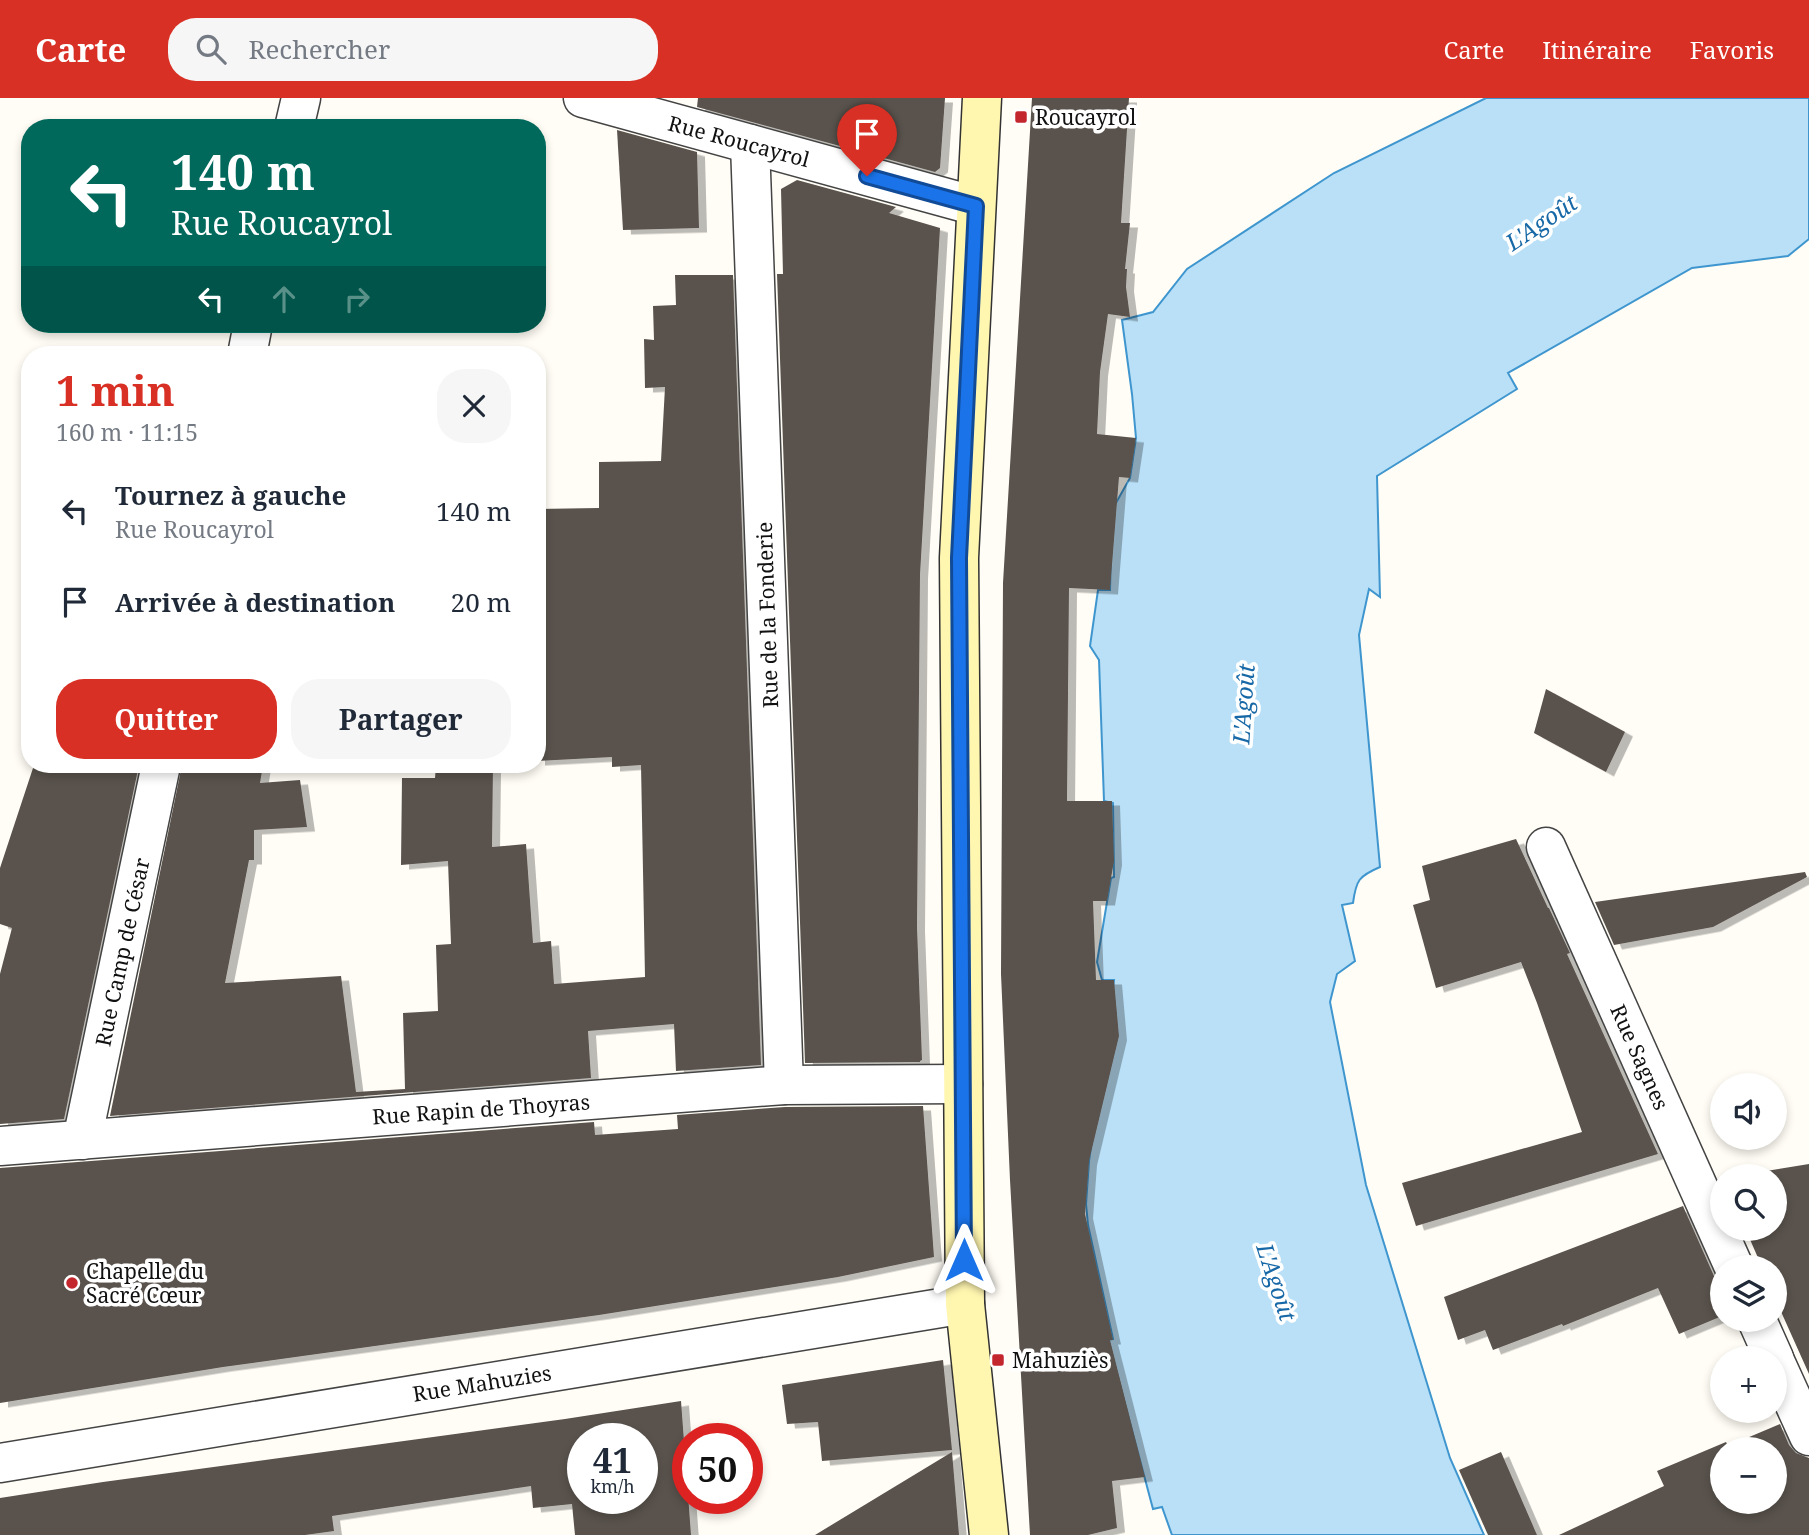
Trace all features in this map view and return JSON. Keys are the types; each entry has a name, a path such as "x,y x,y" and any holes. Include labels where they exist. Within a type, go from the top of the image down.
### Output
{"main road":[{"path":"982,98 959,558 965,1304 989,1535"}],"street":[{"path":"297,119 301,98"},
{"name":"Rue Roucayrol","path":"583,98 976,206"},
{"name":"Rue de la Fonderie","path":"750,144 784,1085"},
{"name":"Rue Camp de César","path":"82,1140 159,773"},
{"name":"Rue Sagnes","path":"1546,847 1729,1255"},
{"name":"Rue Rapin de Thoyras","path":"0,1146 784,1085 963,1084"},
{"name":"Rue Mahuzies","path":"0,1463 965,1304"},
{"path":"1787,1387 1809,1436"}],"water":[{"name":"L'Agoût","path":"1486,98 1809,98 1809,239 1788,256 1692,268 1508,373 1517,389 1377,476 1380,597 1369,589 1359,635 1380,867 1360,880 1353,903 1342,905 1355,961 1337,974 1330,1002 1366,1185 1450,1458 1484,1535 1172,1535 1162,1507 1153,1509 1108,1340 1113,1339 1088,1225 1086,1204 1089,1161 1114,980 1102,980 1097,962 1111,878 1114,877 1113,803 1104,801 1099,660 1090,646 1098,590 1110,590 1112,510 1130,478 1136,438 1122,320 1153,312 1187,269 1334,173"}],"building":[{"path":"698,98 945,98 940,168 935,172 697,107"},
{"path":"1032,98 1129,98 1121,223 1130,223 1125,269 1130,317 1108,314 1100,372 1097,434 1136,438 1130,478 1119,477 1110,590 1069,588 1067,801 1112,801 1114,861 1107,901 1093,901 1096,980 1114,980 1119,1036 1089,1161 1085,1214 1113,1340 1110,1340 1145,1477 1112,1481 1117,1528 1088,1535 1030,1535 1001,974 1003,583"},
{"path":"617,130 697,152 699,228 623,230"},
{"path":"797,180 896,207 889,213 940,228 920,575 917,927 920,1062 805,1063 777,274 783,274 781,189"},
{"path":"675,275 733,275 761,1065 676,1071 674,1024 588,1031 591,1078 110,1116 180,773 262,773 260,783 300,780 307,827 254,830 254,860 249,860 225,983 341,976 356,1092 405,1089 403,1013 438,1011 436,945 451,944 448,861 401,865 402,778 435,778 435,773 493,773 492,847 526,844 533,943 551,941 554,984 645,977 641,765 612,767 612,757 546,761 546,509 599,508 599,462 661,461 665,387 645,388 644,339 654,340 653,306 676,305"},
{"path":"1546,689 1625,732 1606,772 1534,733"},
{"path":"31,773 137,773 64,1119 0,1124 0,974 12,928 0,924 0,868"},
{"path":"1516,839 1570,953 1567,954 1658,1154 1416,1226 1402,1183 1582,1132 1521,962 1436,988 1413,905 1430,900 1422,866"},
{"path":"1805,872 1807,877 1713,927 1614,945 1595,902"},
{"path":"923,1106 934,1257 838,1277 599,1315 223,1367 0,1403 0,1168 594,1122 595,1135 678,1129 677,1115 785,1107"},
{"path":"1809,1164 1809,1374 1787,1325 1787,1255 1757,1255 1751,1241 1787,1241 1787,1168"},
{"path":"1683,1206 1710,1267 1710,1321 1679,1334 1658,1288 1563,1326 1562,1324 1493,1350 1485,1330 1458,1340 1444,1297"},
{"path":"943,1360 952,1450 822,1461 818,1422 787,1424 782,1385"},
{"path":"681,1401 683,1423 672,1423 672,1514 689,1514 691,1535 575,1535 573,1514 658,1514 658,1423 567,1423 567,1505 533,1508 531,1486 332,1516 334,1531 305,1535 0,1535 0,1498"},
{"path":"1780,1424 1786,1437 1749,1437"},
{"path":"1787,1440 1796,1453 1809,1458 1809,1535 1559,1535 1664,1486 1657,1471 1710,1449 1710,1514 1787,1514"},
{"path":"952,1452 959,1535 815,1535"},
{"path":"1501,1452 1537,1535 1488,1535 1459,1470"}],"place":[{"name":"Roucayrol","path":"1021,117"},
{"name":"Chapelle du Sacré Cœur","path":"72,1283"},
{"name":"Mahuziès","path":"998,1360"}],"route":[{"path":"867,176 976,206 959,558 964,1260"}]}
